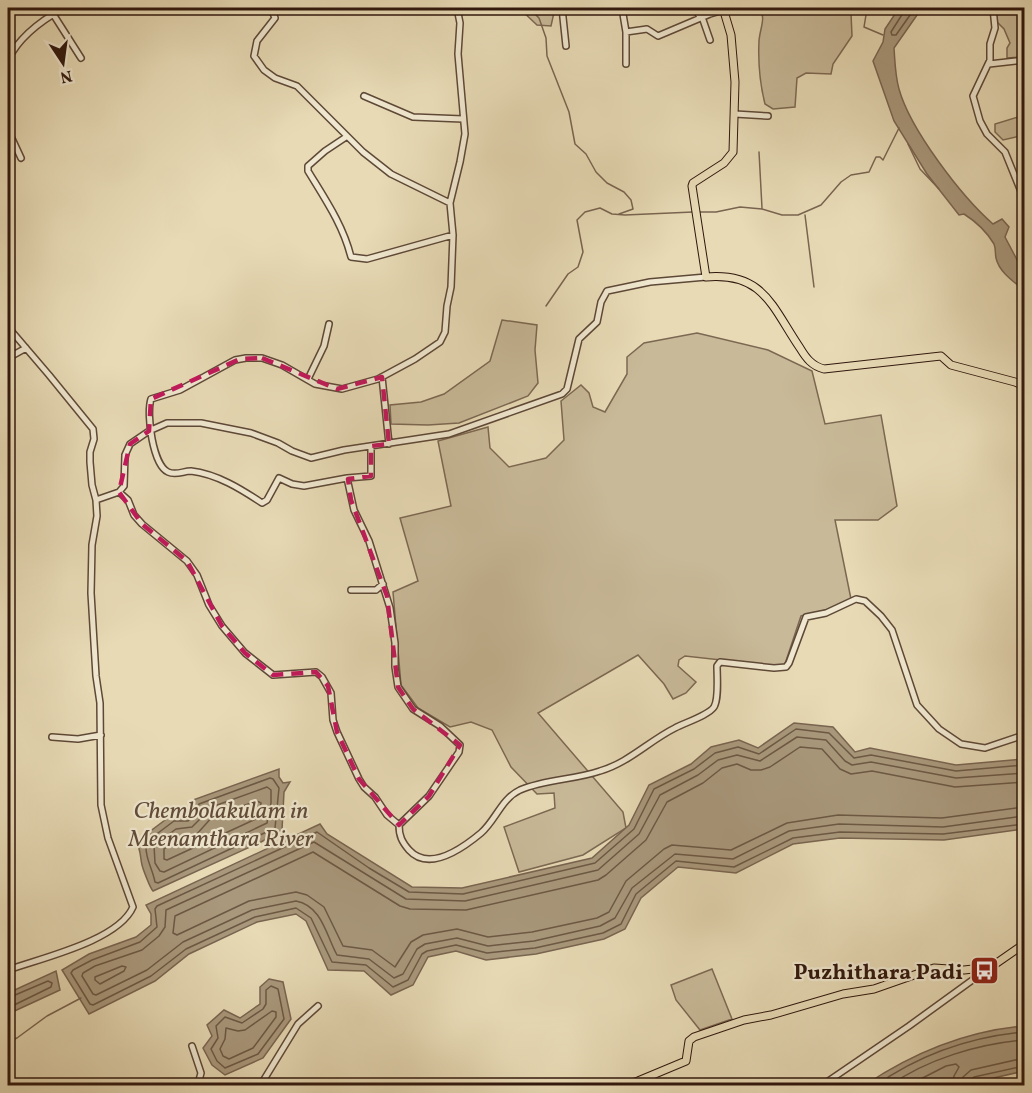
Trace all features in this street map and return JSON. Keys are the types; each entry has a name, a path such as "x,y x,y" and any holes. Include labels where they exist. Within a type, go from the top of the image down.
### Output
{"main road":[{"path":"724,9 731,34 735,114 733,152 724,163 693,183 706,277 724,276 744,280 755,286 769,301 815,367 824,369 941,356 951,365 1024,386"},
{"path":"622,1086 639,1083 686,1061 689,1041 694,1037 744,1020 771,1015 843,993 874,990 934,968 964,970 991,967 1024,944"}],"street":[{"path":"8,60 14,47 52,14 64,8"},
{"path":"271,8 275,18 257,41 254,56 264,69 275,78 297,86 346,137 391,174 450,202"},
{"path":"371,446 370,476 304,486 279,478 267,500 262,502 216,477 189,471 173,473 166,471 159,461 149,431 148,415 151,399 180,390 235,360 262,358 282,365 315,384 342,389 368,384 382,377 436,346 443,337 452,287 453,235 450,202 465,134 458,54 460,23 457,8"},
{"path":"562,8 566,46"},
{"path":"622,8 626,32 626,64"},
{"path":"694,8 710,40"},
{"path":"993,8 995,28 990,44 989,64 974,96 980,121 987,134 1005,152 1024,199"},
{"path":"626,32 647,29 658,36 724,9"},
{"path":"52,14 81,58"},
{"path":"989,64 1024,60"},
{"path":"364,96 413,117 463,119"},
{"path":"735,114 768,116"},
{"path":"8,130 21,158"},
{"path":"346,137 308,166 308,171 335,214 346,238 351,257 367,259 453,235"},
{"path":"96,500 119,492 124,486 125,455 130,444 149,431 167,423 201,423 224,427 278,442 292,452 311,458 344,450 449,434 562,394 567,389 579,339 597,322 600,302 607,291 650,282 706,277"},
{"path":"308,379 324,346 329,324"},
{"path":"8,327 93,429 94,439 90,462 96,500 91,592 96,676 100,703 101,805 108,838 133,907 125,921 98,938 8,970"},
{"path":"8,358 26,348"},
{"path":"382,377 389,444"},
{"path":"347,478 354,510 369,541 392,617 398,687 413,709 440,726 460,745 459,752 429,796 399,825 399,834 403,844 421,858 432,859 462,846 481,833 503,803 519,791 564,778 601,771 710,711 716,705 717,666 720,662 774,668 786,667 806,617 826,613 856,599 865,601 892,630 916,705 939,729 961,744 985,748 1024,735"},
{"path":"119,492 128,500 134,515 142,524 187,561 197,575 209,605 222,626 245,653 273,675 316,672 322,677 331,693 333,720 339,739 358,779 375,796 387,815 399,825"},
{"path":"351,590 376,590 383,584"},
{"path":"52,737 78,738 101,735"},
{"path":"821,1086 991,967"},
{"path":"260,1086 298,1024 318,1006"},
{"path":"192,1046 201,1073 198,1085 219,1086"}],"highlighted area":[{"path":"262,358 337,389 382,377 389,444 371,446 371,476 348,479 351,500 387,596 398,687 413,709 460,745 429,796 399,825 359,779 337,732 328,686 316,672 273,675 245,653 222,626 187,561 142,524 119,492 130,444 149,431 151,399 240,359"}],"shaded area":[{"path":"519,8 555,8 551,26 537,25"},
{"path":"760,8 845,8 851,13 852,36 833,64 831,74 806,73 797,78 795,107 773,109 765,104 759,65 759,41 763,20"},
{"path":"995,8 1024,8 1024,57 1007,58 1007,48 1010,43 1004,29 996,21"},
{"path":"1024,105 1024,135 1003,140 995,132 995,124 1021,116 1021,106"},
{"path":"502,320 537,325 535,350 538,383 528,396 459,423 391,424 390,405 421,402 444,394 490,361"},
{"path":"697,333 768,350 812,371 825,424 881,415 897,506 878,520 835,520 852,604 801,616 784,667 685,656 679,660 678,666 696,682 686,693 673,699 664,684 638,655 538,713 623,812 626,828 583,855 519,872 504,827 555,808 554,793 537,794 511,767 492,730 471,722 450,727 418,708 401,685 393,592 418,581 400,518 451,506 438,441 488,427 490,448 509,467 546,458 564,440 561,401 581,385 589,393 593,407 605,412 627,374 627,357 644,343"},
{"path":"712,969 732,1019 700,1030 676,1000 671,985"}],"water":[{"path":"899,8 922,8 894,48 897,79 905,105 925,142 966,197 993,224 1002,219 1009,227 1005,237 1024,273 1024,290 1000,268 994,244 988,235 964,214 959,215 927,174 894,121 873,61 883,42 885,29"},
{"path":"794,723 833,727 855,752 870,748 956,765 1024,759 1024,829 944,840 840,838 793,844 736,873 678,867 641,898 625,929 604,939 536,954 486,960 456,951 428,957 413,985 391,995 364,971 328,970 306,921 296,914 257,922 189,954 155,981 89,1014 62,970 89,954 136,937 151,925 151,914 146,905 320,824 327,834 412,887 462,888 592,858 629,825 649,785 691,764 711,747 739,740 758,748"},
{"name":"Chembolakulam in Meenamthara River","path":"279,769 279,777 283,783 290,782 284,792 282,830 261,842 153,891 148,883 136,842 173,814 184,816 191,809 193,800"},
{"path":"56,971 60,990 8,1014 8,993"},
{"path":"269,979 283,982 291,1019 263,1058 225,1075 212,1065 203,1048 212,1036 207,1025 224,1010 240,1018 260,1004 260,987"},
{"path":"1024,1026 1024,1071 963,1085 865,1085 902,1063 941,1045 982,1033"}],"waterway":[{"path":"529,8 539,18 546,38 547,56 569,112 575,144 586,154 596,172 607,183 624,192 631,200 633,209 619,214"},
{"path":"856,8 867,9 864,27 883,35"},
{"path":"697,212 716,212 740,207 762,209 782,215 798,215 821,205 841,182 851,175 869,172 876,157 883,160 899,128"},
{"path":"908,144 920,169 939,189"},
{"path":"759,152 762,208"},
{"path":"546,306 568,274 578,267 583,252 577,220 585,212 600,208 612,214 625,215 693,212"},
{"path":"805,215 814,287"},
{"path":"8,1042 47,1016 81,998"}],"place":[{"name":"Puzhithara Padi","path":"984,971"}]}
